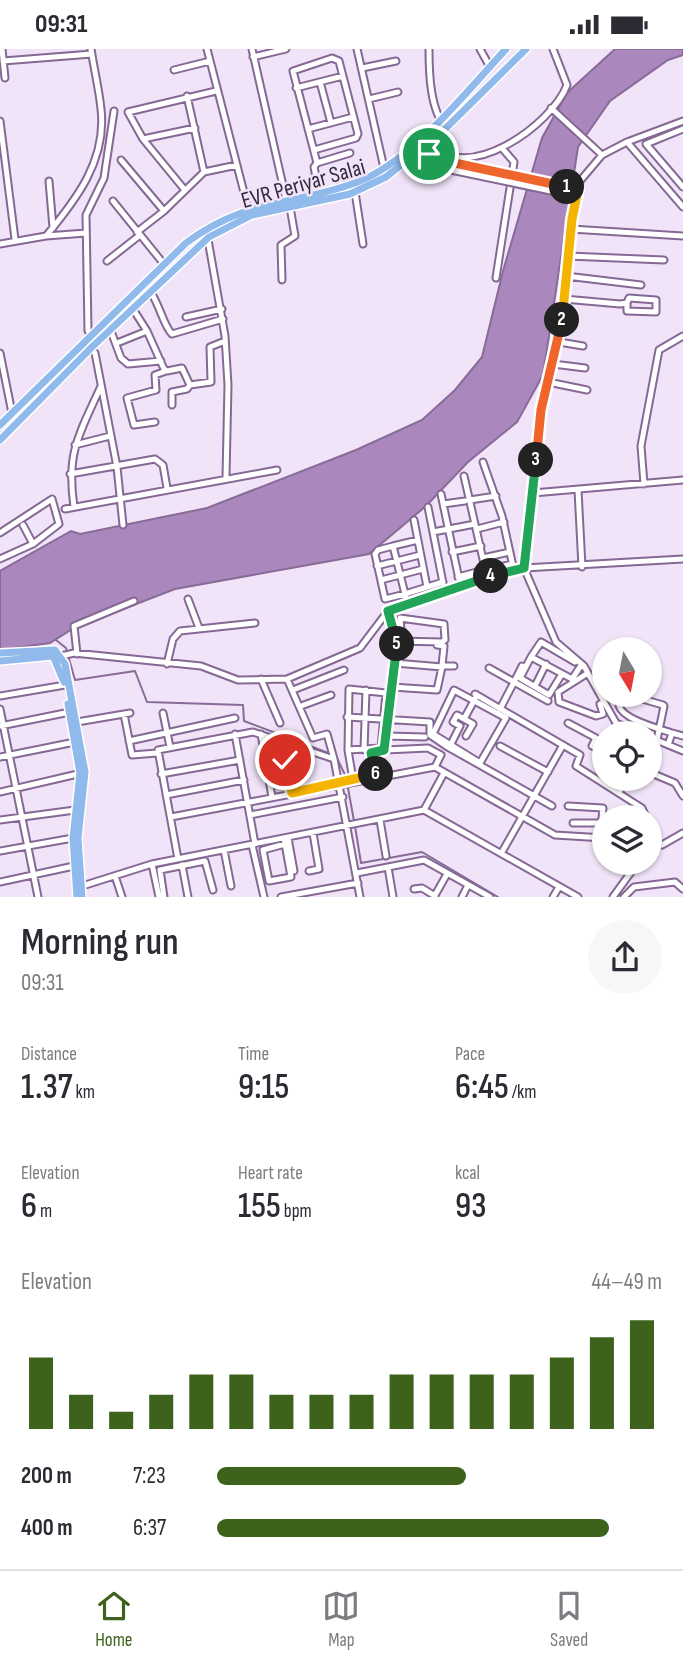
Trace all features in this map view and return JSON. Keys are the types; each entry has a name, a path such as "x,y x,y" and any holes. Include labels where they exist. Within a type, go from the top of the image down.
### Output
{"main road":[{"name":"EVR Periyar Salai","path":"0,440 206,233 319,192 357,182 384,168 439,120 506,49"},
{"name":"EVR Periyar Salai","path":"0,425 163,263 248,208 355,192 386,177 426,151 430,142 526,49"},
{"path":"0,653 55,650 61,656 77,722 83,772 78,838 79,897"},
{"path":"0,661 61,656"},
{"path":"61,656 75,742 83,772 75,810 73,838 74,866 79,887"}],"street":[{"path":"2,49 5,78"},
{"path":"207,49 248,208"},
{"path":"252,49 295,236 281,245 282,280"},
{"path":"253,57 286,49"},
{"path":"357,49 384,168"},
{"path":"429,49 429,69 439,120 446,128"},
{"path":"480,49 490,67"},
{"path":"430,142 437,150 460,157 502,148 533,129 567,85 553,49"},
{"path":"3,61 92,51 101,109 102,130 98,151 78,197 46,236"},
{"path":"314,150 356,138 339,61 332,58 295,68 292,75 314,150 319,192"},
{"path":"174,70 210,61"},
{"path":"362,68 396,61"},
{"path":"296,88 343,76"},
{"path":"320,82 331,123"},
{"path":"184,189 143,139 128,112 216,91"},
{"path":"369,99 398,92"},
{"path":"187,96 204,172"},
{"path":"551,108 602,155"},
{"path":"88,331 86,215 104,178 114,111"},
{"path":"308,129 353,117"},
{"path":"0,121 3,164 15,239"},
{"path":"592,685 582,665 556,642 524,568 541,410 559,342 570,229 580,181 602,155 627,142 683,121"},
{"path":"143,139 195,128"},
{"path":"672,194 682,186 646,144 683,129"},
{"path":"627,142 683,207"},
{"path":"496,278 514,162 502,148"},
{"path":"426,151 436,159 566,191"},
{"path":"317,163 350,153"},
{"path":"121,160 164,211"},
{"path":"410,161 577,193"},
{"path":"107,261 204,172 237,165"},
{"path":"48,181 53,228"},
{"path":"355,192 363,244"},
{"path":"677,201 683,196"},
{"path":"0,198 10,199"},
{"path":"113,201 163,263"},
{"path":"570,229 683,236"},
{"path":"0,244 15,239 86,233"},
{"path":"206,233 222,309 225,341 228,384 226,477"},
{"path":"568,256 664,260"},
{"path":"566,276 641,285"},
{"path":"150,291 160,304 167,331 172,334 223,319"},
{"path":"629,298 656,300 656,311 627,311 627,303 629,298"},
{"path":"564,299 627,303"},
{"path":"132,309 148,331 166,371"},
{"path":"186,317 222,309"},
{"path":"117,343 148,331"},
{"path":"644,484 641,446 659,350 683,333"},
{"path":"112,334 121,358 128,365 161,361"},
{"path":"172,405 172,393 187,389 190,385 211,383 211,345 225,341"},
{"path":"559,342 583,346"},
{"path":"0,353 12,412"},
{"path":"95,353 117,467 118,499 123,525"},
{"path":"553,364 585,368"},
{"path":"155,422 133,425 127,398 156,390 155,375 166,371 182,368 190,385"},
{"path":"548,382 587,390"},
{"path":"74,507 70,474 75,445 101,386"},
{"path":"75,445 110,436"},
{"path":"70,474 160,460 167,488"},
{"path":"483,463 504,523 513,567"},
{"path":"65,509 226,477 277,470"},
{"path":"464,476 467,500 481,546 484,573"},
{"path":"533,493 683,480"},
{"path":"578,490 582,567"},
{"path":"441,494 460,584"},
{"path":"443,504 496,496"},
{"path":"0,533 52,499 59,524 33,544 0,559"},
{"path":"428,507 445,590"},
{"path":"414,520 427,587"},
{"path":"433,532 504,523"},
{"path":"23,525 33,544"},
{"path":"435,540 375,551 377,566 385,599 443,582"},
{"path":"393,546 407,604"},
{"path":"452,552 481,546"},
{"path":"483,558 510,552"},
{"path":"377,566 420,555"},
{"path":"458,577 513,567 582,567 683,559"},
{"path":"380,580 439,560"},
{"path":"61,656 76,654 201,666 238,680 287,679 360,647 388,611 484,573"},
{"path":"188,599 199,628"},
{"path":"76,654 74,626 134,601"},
{"path":"388,611 398,642"},
{"path":"348,750 381,748 400,618 444,624 444,641 398,642"},
{"path":"167,664 173,639 180,631 255,623"},
{"path":"392,687 437,691 442,666 442,645 398,642"},
{"path":"562,674 550,695 520,678 541,642 582,665"},
{"path":"531,657 572,679 582,665"},
{"path":"394,663 454,666"},
{"path":"535,686 546,664"},
{"path":"500,709 522,666"},
{"path":"489,668 548,701"},
{"path":"293,690 344,670"},
{"path":"586,674 558,692 559,702 596,716 603,714 602,707"},
{"path":"261,679 281,723"},
{"path":"287,679 313,737 327,734 346,782"},
{"path":"0,696 65,685"},
{"path":"360,897 343,797 348,750 348,690 386,693 384,750"},
{"path":"364,750 366,690"},
{"path":"475,697 506,718 480,762 448,746 433,734 454,690 475,697 580,755 576,766 637,805"},
{"path":"301,706 331,695"},
{"path":"632,696 663,705 659,728 622,713 620,703 632,696"},
{"path":"464,719 475,697"},
{"path":"0,709 38,897"},
{"path":"2,725 70,712"},
{"path":"163,713 170,747"},
{"path":"77,722 127,714 133,756 253,731 334,757"},
{"path":"435,767 460,726 453,722 457,715 473,724 466,736"},
{"path":"347,717 430,722 430,735 552,806"},
{"path":"129,741 235,718"},
{"path":"568,723 592,736"},
{"path":"662,729 683,736"},
{"path":"668,745 672,733"},
{"path":"235,734 264,897"},
{"path":"261,734 272,797"},
{"path":"386,736 425,737"},
{"path":"0,757 75,742"},
{"path":"662,742 683,751"},
{"path":"502,852 563,745"},
{"path":"500,746 548,772"},
{"path":"377,776 371,753 428,748 441,755"},
{"path":"157,753 188,897"},
{"path":"161,774 240,760"},
{"path":"285,760 292,793"},
{"path":"171,817 435,767 561,838 592,838"},
{"path":"0,792 83,772"},
{"path":"424,810 444,773"},
{"path":"662,778 675,783 683,796"},
{"path":"166,795 244,780"},
{"path":"250,815 343,797"},
{"path":"568,806 592,807"},
{"path":"0,820 75,810"},
{"path":"79,887 152,864 286,840 424,810 578,897"},
{"path":"380,820 386,856"},
{"path":"573,823 592,823"},
{"path":"309,871 320,869 313,833"},
{"path":"662,845 681,834 683,844"},
{"path":"0,851 73,838"},
{"path":"286,840 291,877 268,881 263,850 286,840"},
{"path":"286,840 294,871"},
{"path":"224,850 231,886"},
{"path":"357,873 424,860 490,897"},
{"path":"162,897 160,870 180,861 208,862 214,890"},
{"path":"152,864 162,897"},
{"path":"0,882 74,866"},
{"path":"388,867 393,897"},
{"path":"414,889 422,888 435,896 447,874"},
{"path":"613,897 629,875"},
{"path":"115,876 121,897"},
{"path":"624,897 634,887 675,882 683,889"},
{"path":"281,897 358,883"},
{"path":"462,897 468,885"},
{"path":"553,897 559,887"}],"shaded area":[{"path":"615,49 683,49 683,55 668,60 610,101 578,147 543,375 517,422 468,462 426,506 369,554 175,589 74,628 50,643 0,650 0,571 71,531 80,534 207,508 356,450 422,420 455,390 482,357 503,271 542,138 567,93"}],"waterway":[{"path":"56,640 66,648 75,680 135,671 147,702 243,705 244,721 331,754"},
{"path":"336,756 346,777 354,821"},
{"path":"355,826 361,863 422,852 498,897"}],"route":[{"path":"285,760 292,793 377,776 371,753 384,750 397,646 388,611 463,583 524,568 541,410 560,337 572,219 578,190 484,167 436,159 429,154"}]}
